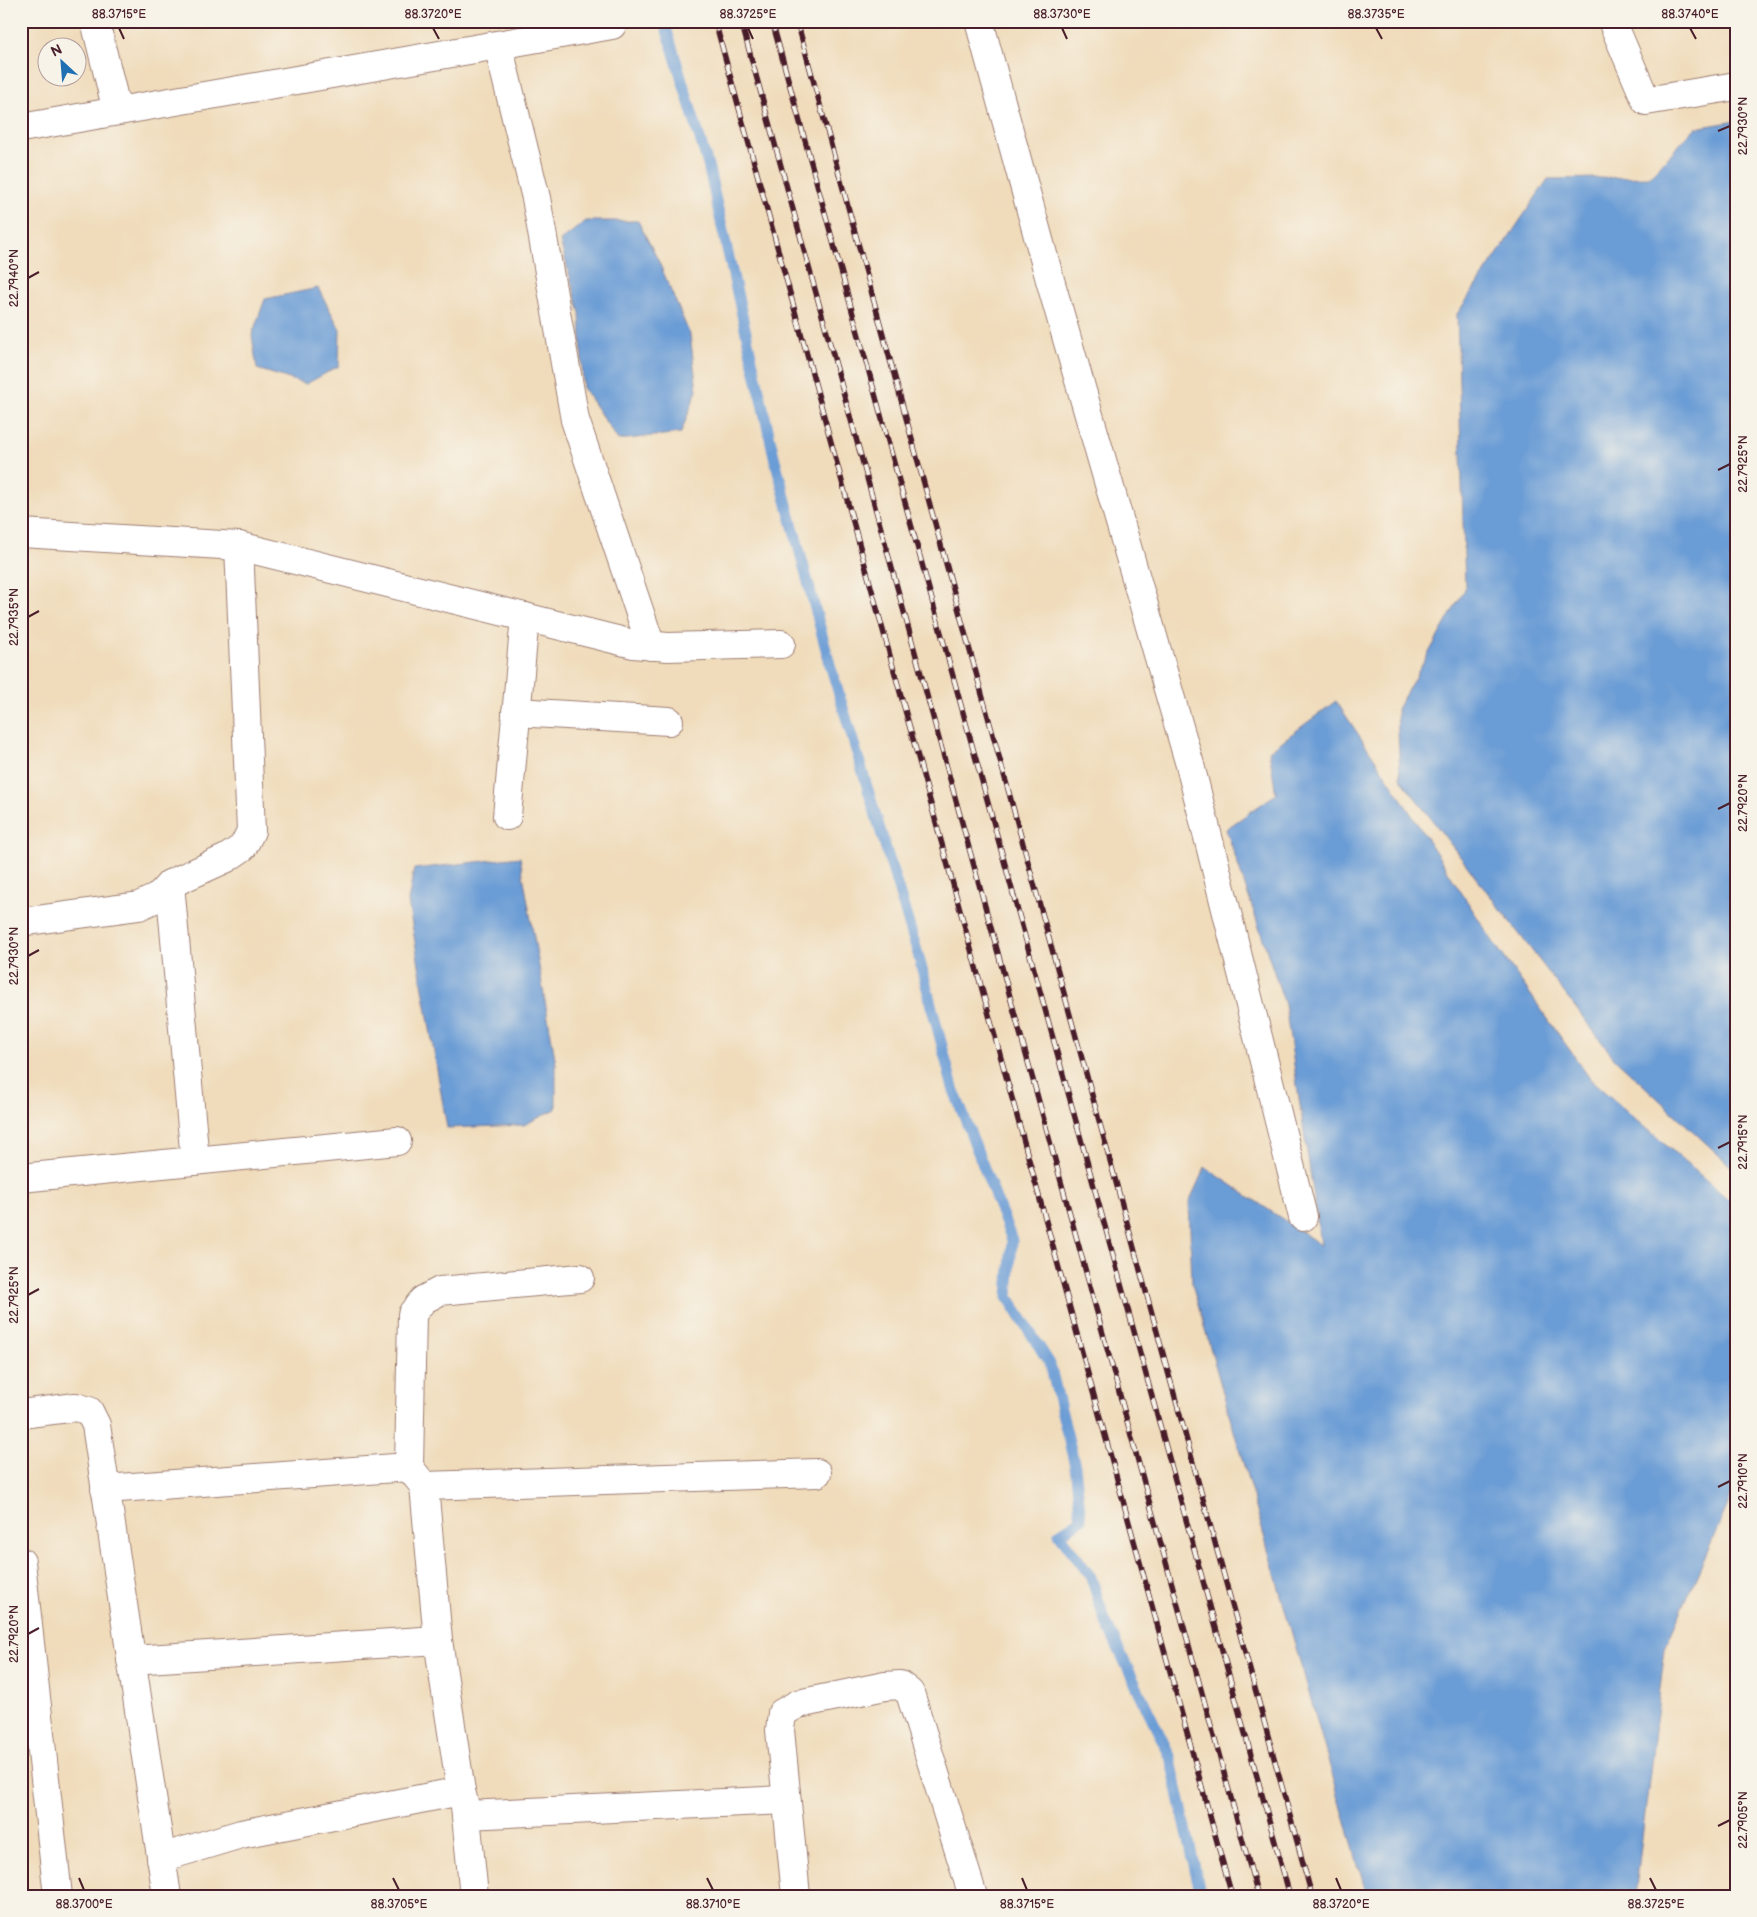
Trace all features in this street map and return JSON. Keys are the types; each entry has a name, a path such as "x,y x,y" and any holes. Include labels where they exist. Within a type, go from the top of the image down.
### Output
{"street":[{"path":"96,21 117,111"},
{"path":"979,21 1050,280 1190,765 1303,1217"},
{"path":"1612,21 1646,101 1736,86"},
{"path":"21,128 612,25"},
{"path":"498,45 536,198 575,420 651,646"},
{"path":"21,532 239,546 633,644 651,646 782,644"},
{"path":"21,922 139,906 158,897 170,884 227,858 243,847 251,831 239,546"},
{"path":"507,816 525,617"},
{"path":"516,712 669,721"},
{"path":"170,884 195,1161"},
{"path":"21,1178 397,1141"},
{"path":"474,1896 463,1803 438,1640 417,1477 412,1314 423,1300 440,1291 580,1278"},
{"path":"21,1414 76,1407 89,1411 96,1426 167,1896"},
{"path":"105,1489 417,1477 817,1473"},
{"path":"21,1562 31,1740 58,1896"},
{"path":"132,1660 438,1640"},
{"path":"796,1896 785,1800 780,1730 782,1713 798,1704 884,1686 900,1685 910,1693 973,1896"},
{"path":"161,1858 241,1834 463,1803 785,1800"}],"water":[{"path":"1736,121 1736,1171 1614,1058 1400,778 1397,709 1465,589 1457,314 1548,179 1649,177 1695,128"},
{"path":"586,221 638,221 658,260 690,335 697,390 681,433 618,440 583,388 580,313 560,241"},
{"path":"318,288 340,329 339,366 306,384 257,369 252,335 265,299"},
{"path":"1336,701 1492,940 1591,1080 1736,1206 1736,1480 1729,1502 1665,1648 1635,1896 1367,1896 1192,1284 1189,1202 1205,1167 1321,1245 1285,1005 1226,829 1276,794 1269,751"},
{"path":"520,857 556,1064 556,1109 524,1125 447,1128 408,901 414,869"}],"waterway":[{"path":"664,21 708,165 774,456 831,668 918,954 953,1088 1012,1240 1008,1297 1050,1364 1075,1466 1081,1520 1059,1534 1091,1577 1105,1621 1170,1756 1201,1896"}],"railway":[{"path":"715,21 1232,1896"},
{"path":"741,21 1258,1896"},
{"path":"772,21 1290,1896"},
{"path":"797,21 1312,1896"}]}
